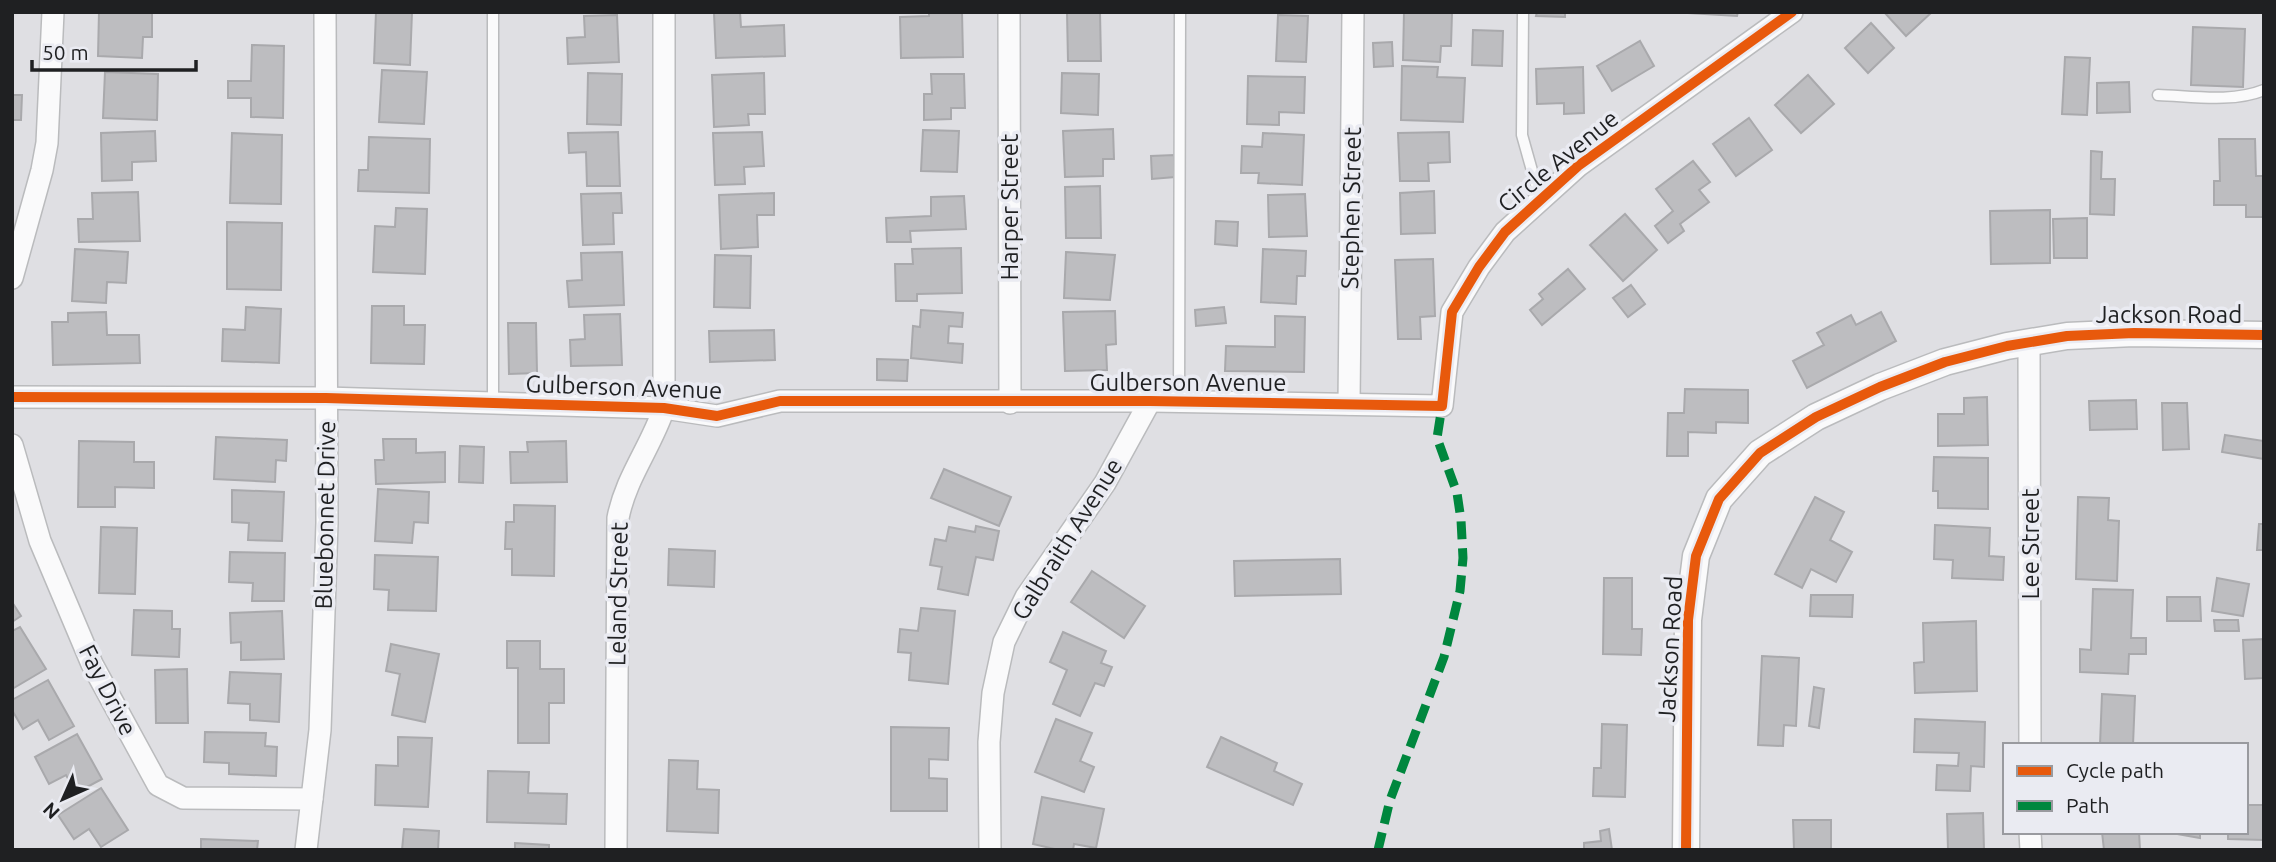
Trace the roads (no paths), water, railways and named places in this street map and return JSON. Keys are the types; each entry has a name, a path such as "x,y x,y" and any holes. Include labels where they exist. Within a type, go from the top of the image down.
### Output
{"street":[{"path":"12,278 47,143 53,12"},
{"name":"Bluebonnet Drive","path":"306,850 321,716 327,523 324,12"},
{"name":"Leland Street","path":"616,850 618,518 622,495 652,440 664,408 664,12"},
{"name":"Harper Street","path":"1009,12 1010,402"},
{"name":"Stephen Street","path":"1349,404 1353,12"},
{"name":"Circle Avenue","path":"1442,406 1452,312 1479,267 1505,232 1577,166 1792,12"},
{"name":"Jackson Road","path":"1686,850 1688,620 1696,556 1719,499 1760,453 1816,417 1880,387 1945,362 2029,342 2067,336 2134,333 2264,335"},
{"name":"Lee Street","path":"2029,342 2030,743"},
{"name":"Gulberson Avenue","path":"12,397 326,398 664,408 717,416 780,401 1178,401 1442,406"},
{"name":"Galbraith Avenue","path":"990,850 990,729 993,693 1004,642 1026,597 1105,483 1150,401"},
{"name":"Fay Drive","path":"12,444 40,541 92,664 158,785 183,798 312,799"}],"lane":[{"path":"492,12 493,403"},
{"path":"1178,401 1180,12"},
{"path":"1523,12 1522,135 1540,199"},
{"path":"2158,95 2232,97 2264,90"}]}
